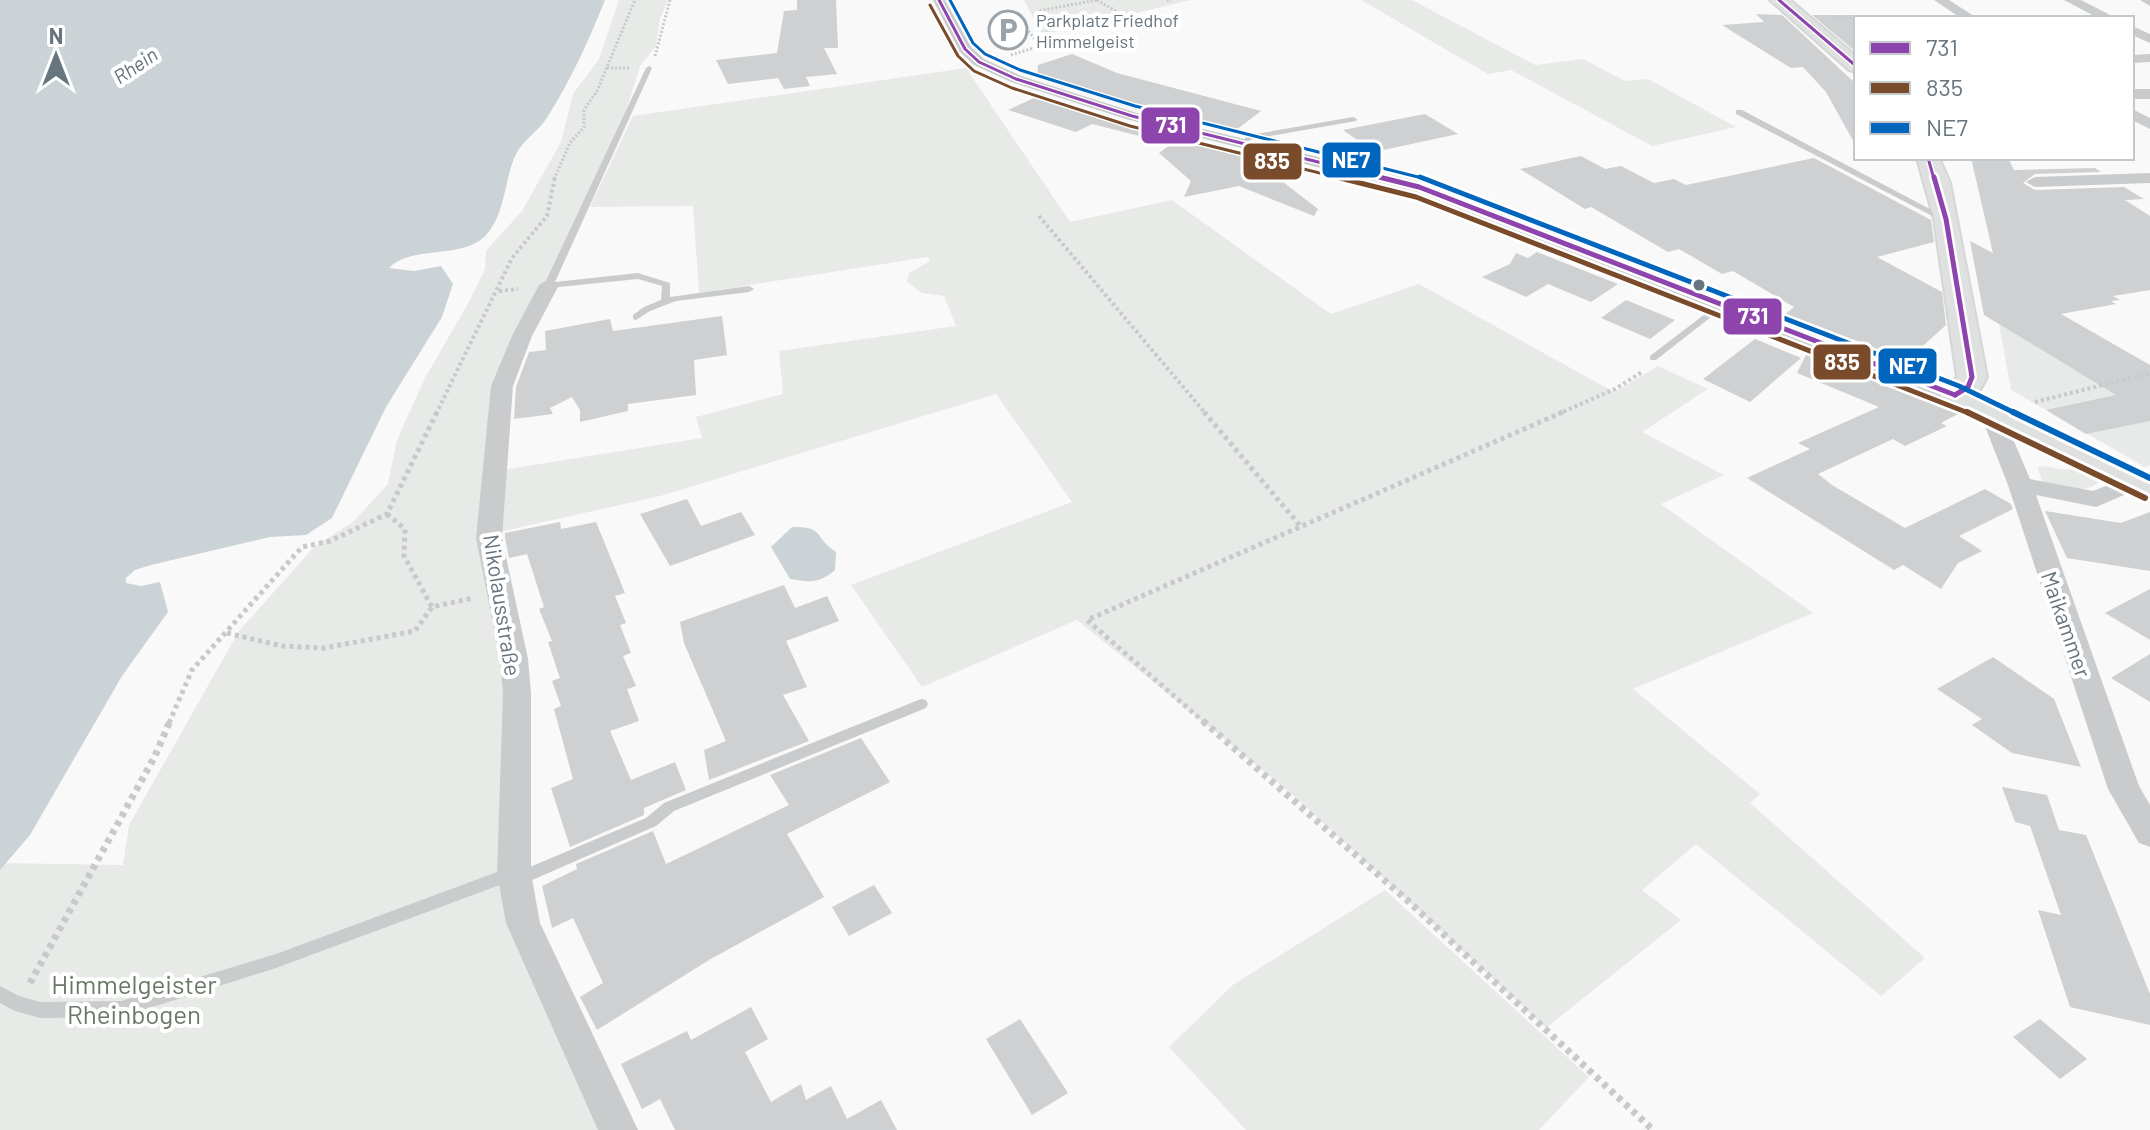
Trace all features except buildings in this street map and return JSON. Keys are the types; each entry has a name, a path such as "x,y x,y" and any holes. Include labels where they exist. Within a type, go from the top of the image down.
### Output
{"street":[{"path":"939,0 955,34 979,62 1016,79 1132,116 1419,187 1955,395 2143,485"},
{"path":"1779,0 1854,64"},
{"path":"1940,0 1967,16"},
{"path":"2070,0 2104,16"},
{"path":"1929,160 1946,219 1972,377 1968,387 1955,395"},
{"path":"2035,182 2150,178"},
{"name":"Nikolausstraße","path":"549,285 522,336 502,386 489,538 514,659 517,693 515,877 523,923 618,1130"},
{"name":"Maikammer","path":"1990,411 2020,485 2124,789 2150,834"},
{"path":"2020,485 2096,499 2143,485"}],"lane":[{"name":"Nikolausstraße","path":"549,285 649,68"},
{"path":"1739,112 1946,219"},
{"path":"1242,143 1250,137 1353,119"},
{"path":"549,285 638,276 667,285 665,302"},
{"path":"636,317 648,306 749,289"},
{"path":"1653,358 1722,304"},
{"path":"7,999 40,1010 121,1009 276,961 515,877 651,822 669,807 921,704"}],"path":[{"path":"7,999 53,946 155,756 192,670 302,547 330,541 387,514 502,290 512,258 547,216 552,184 570,143 584,127 584,110 607,68 635,0"},
{"path":"649,68 661,45 662,19 670,0"},
{"path":"1053,40 1038,11 1097,0 1119,13"},
{"path":"1026,28 1034,38 1053,40"},
{"path":"979,62 1053,40"},
{"path":"607,68 637,67"},
{"path":"1039,216 1302,528"},
{"path":"1653,358 1651,366 1615,389 1087,620 1407,900 1653,1130"},
{"path":"2022,405 2150,373"},
{"path":"387,514 405,529 404,556 432,607"},
{"path":"227,633 282,646 324,648 415,631 432,607 482,596"}],"shaded area":[{"path":"1999,324 2078,372 2150,379 2150,465 2145,467 2011,390"}],"green space":[{"name":"Himmelgeister Rheinbogen","path":"619,0 668,0 660,19 656,46 640,66 625,115 584,208 519,336 490,471 507,662 507,870 602,1130 0,1130 0,863 123,865 129,825 239,631 314,547 354,521 388,484 397,440 425,378 485,269 486,251 522,211 561,142 573,94 599,59"},
{"path":"1024,0 1191,0 1042,35"},
{"path":"1361,0 1412,0 1535,65 1583,59 1625,81 1648,79 1736,127 1652,146 1511,70 1488,74"},
{"path":"966,68 1070,222 1172,200 1331,314 1419,284 1614,392 1658,366 1708,389 1642,432 1724,475 1661,504 1813,613 1633,689 1760,794 1750,803 1925,958 1881,996 1696,844 1642,890 1681,920 1546,1028 1293,795 1077,620 922,687 851,585 1072,502 996,394 660,496 495,533 496,471 702,438 696,417 783,394 779,351 956,326 944,296 922,293 907,282 909,273 930,261 928,257 699,293 693,206 590,207 633,116"},
{"path":"2038,467 2087,471 2105,478 2088,488 2068,489 2042,481"},
{"path":"1385,890 1589,1077 1539,1130 1246,1130 1169,1047 1234,984"}],"water":[{"name":"Rhein","path":"0,0 605,0 579,60 556,102 545,121 516,154 498,216 487,234 465,247 411,256 389,268 414,271 441,266 453,284 442,317 386,407 332,518 306,535 270,537 151,565 135,570 126,578 126,583 141,586 160,582 168,612 122,676 30,835 0,870"},
{"path":"792,527 815,531 836,552 835,570 814,581 790,579 771,547"}],"transit line":[{"name":"731","path":"939,0 965,49 979,62 1016,79 1132,116 1419,187 1955,395"},
{"name":"NE7","path":"950,0 973,43 985,54 1020,70 1135,106 1423,178 1959,386 2150,478"},
{"name":"731","path":"1779,0 1854,64"},
{"name":"835","path":"930,5 958,56 974,71 1012,88 1130,126 1416,197 1951,404 2145,498"},
{"name":"731","path":"1929,160 1946,219 1972,377 1968,387 1955,395"}],"place":[{"name":"Parkplatz Friedhof Himmelgeist","path":"1008,30"}]}
